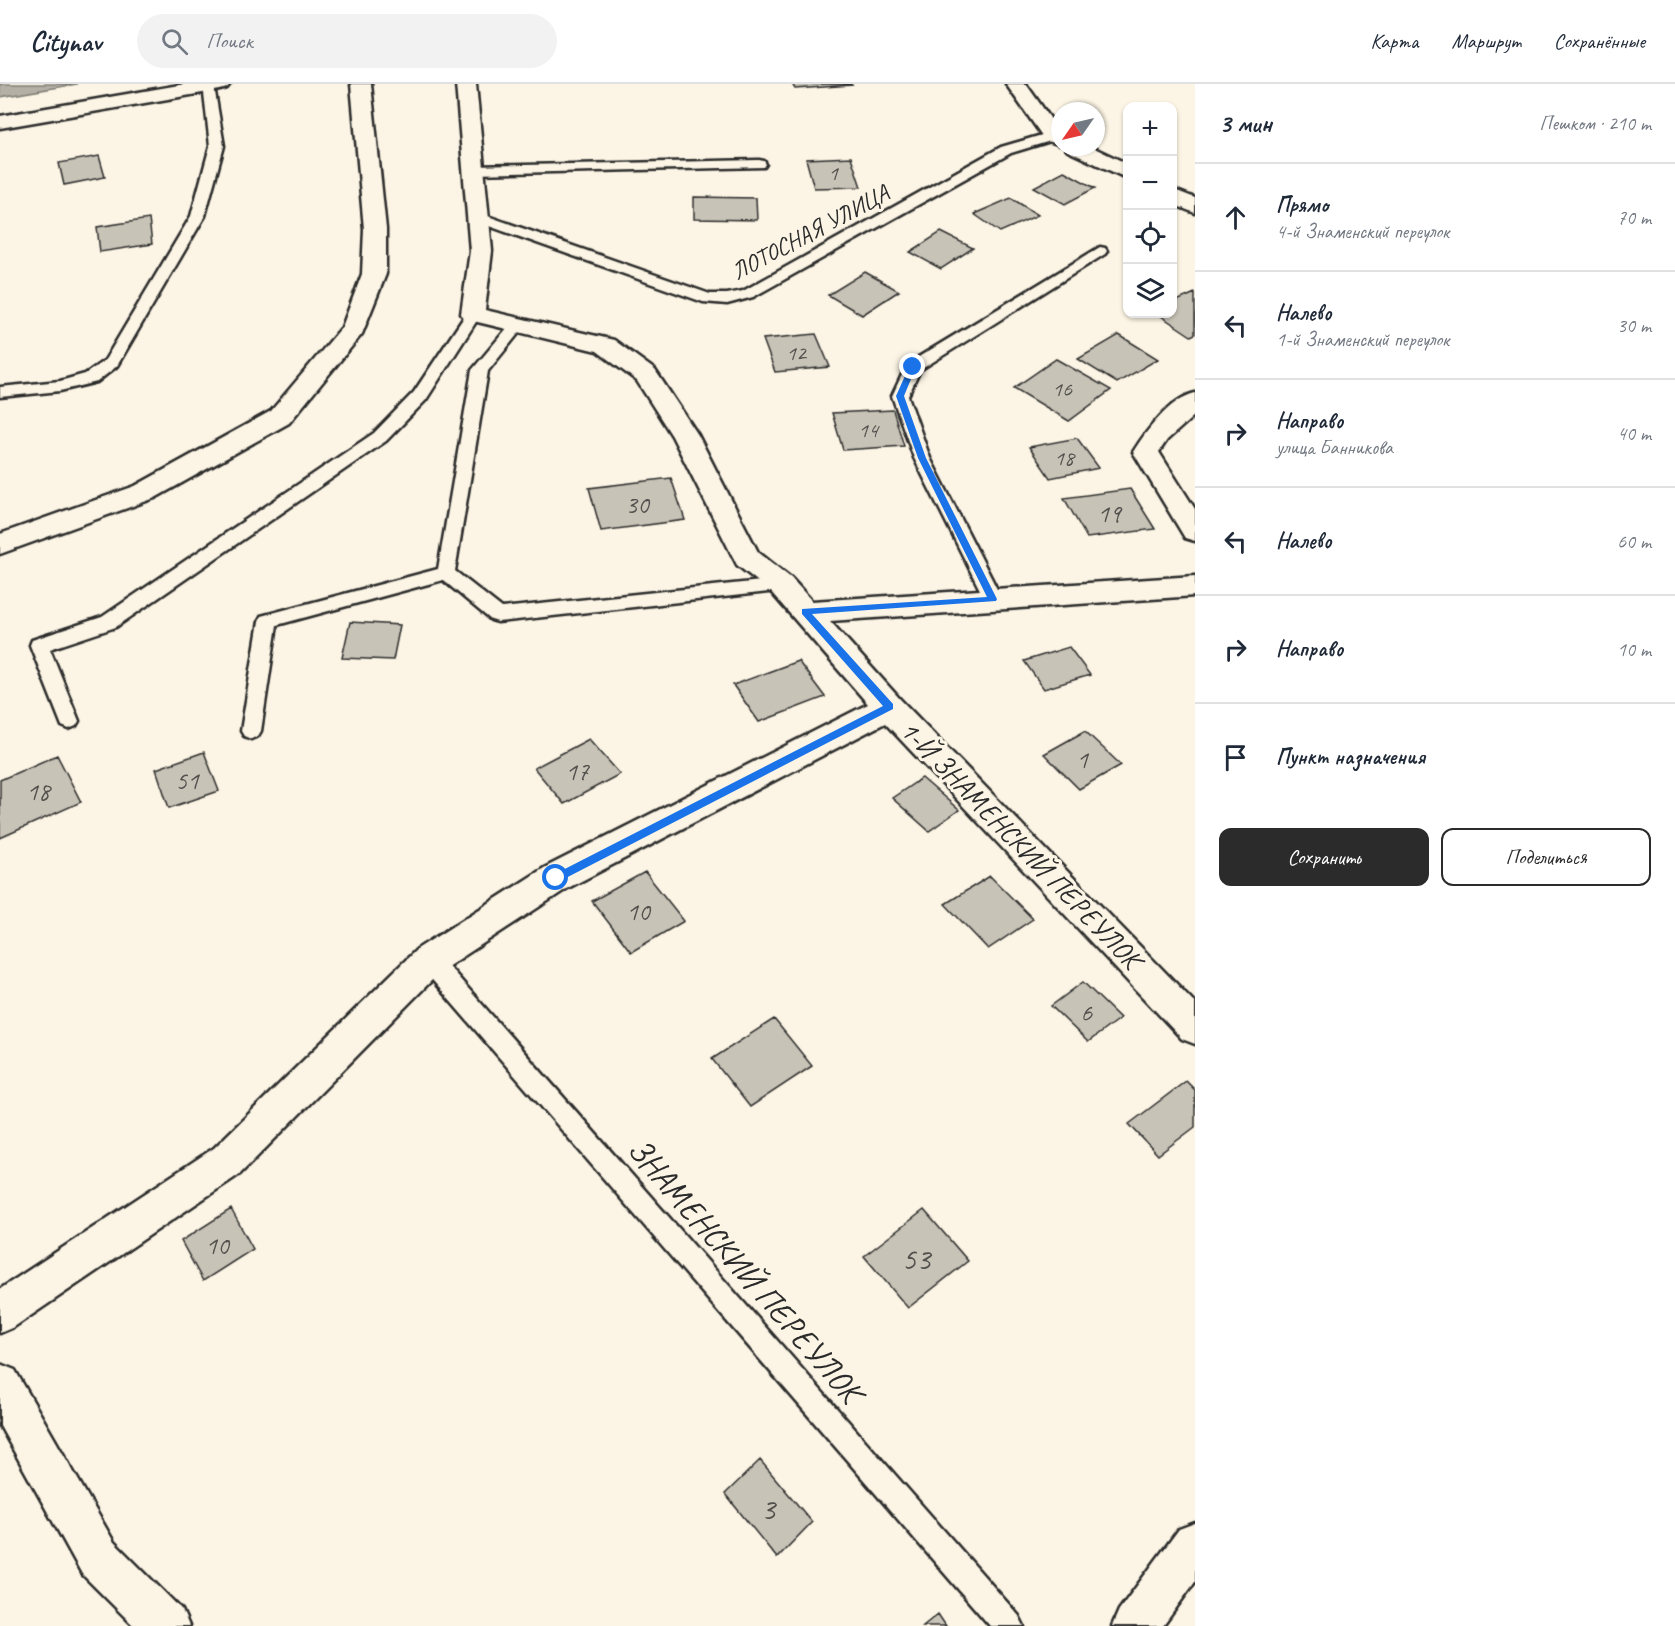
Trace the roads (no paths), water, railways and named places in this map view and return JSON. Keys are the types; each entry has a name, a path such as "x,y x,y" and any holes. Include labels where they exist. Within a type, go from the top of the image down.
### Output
{"main road":[{"path":"0,544 145,492 280,417 353,329 374,274 375,229 361,84"},
{"path":"466,84 481,251 473,314"},
{"path":"1016,84 1051,130"},
{"path":"0,122 214,85"},
{"path":"1095,156 1123,170"},
{"path":"1177,197 1195,206"},
{"name":"1-Й ЗНАМЕНСКИЙ ПЕРЕУЛОК","path":"473,314 605,345 646,376 685,435 747,558 781,585 889,707 1195,1028"},
{"path":"1195,401 1157,434 1146,452 1195,531"},
{"path":"805,612 1195,586"},
{"path":"0,1313 227,1161 429,960 556,878 889,707"},
{"path":"0,1384 98,1558 166,1626"},
{"path":"1135,1626 1195,1545"}],"lane":[{"path":"0,392 60,386 91,378 111,363 198,216 217,146 214,85"},
{"name":"ЛОТОСНАЯ УЛИЦА","path":"477,217 708,299 728,299 748,294 1006,150 1051,138"},
{"path":"473,170 759,164"},
{"path":"993,599 922,458 900,396 913,367 1100,251"},
{"path":"69,722 39,645 109,622 380,437 420,396 473,314"},
{"path":"446,573 480,370 518,324"},
{"path":"446,573 498,615 781,585"},
{"path":"251,730 268,621 446,573"},
{"name":"ЗНАМЕНСКИЙ ПЕРЕУЛОК","path":"429,960 1009,1626"}]}
